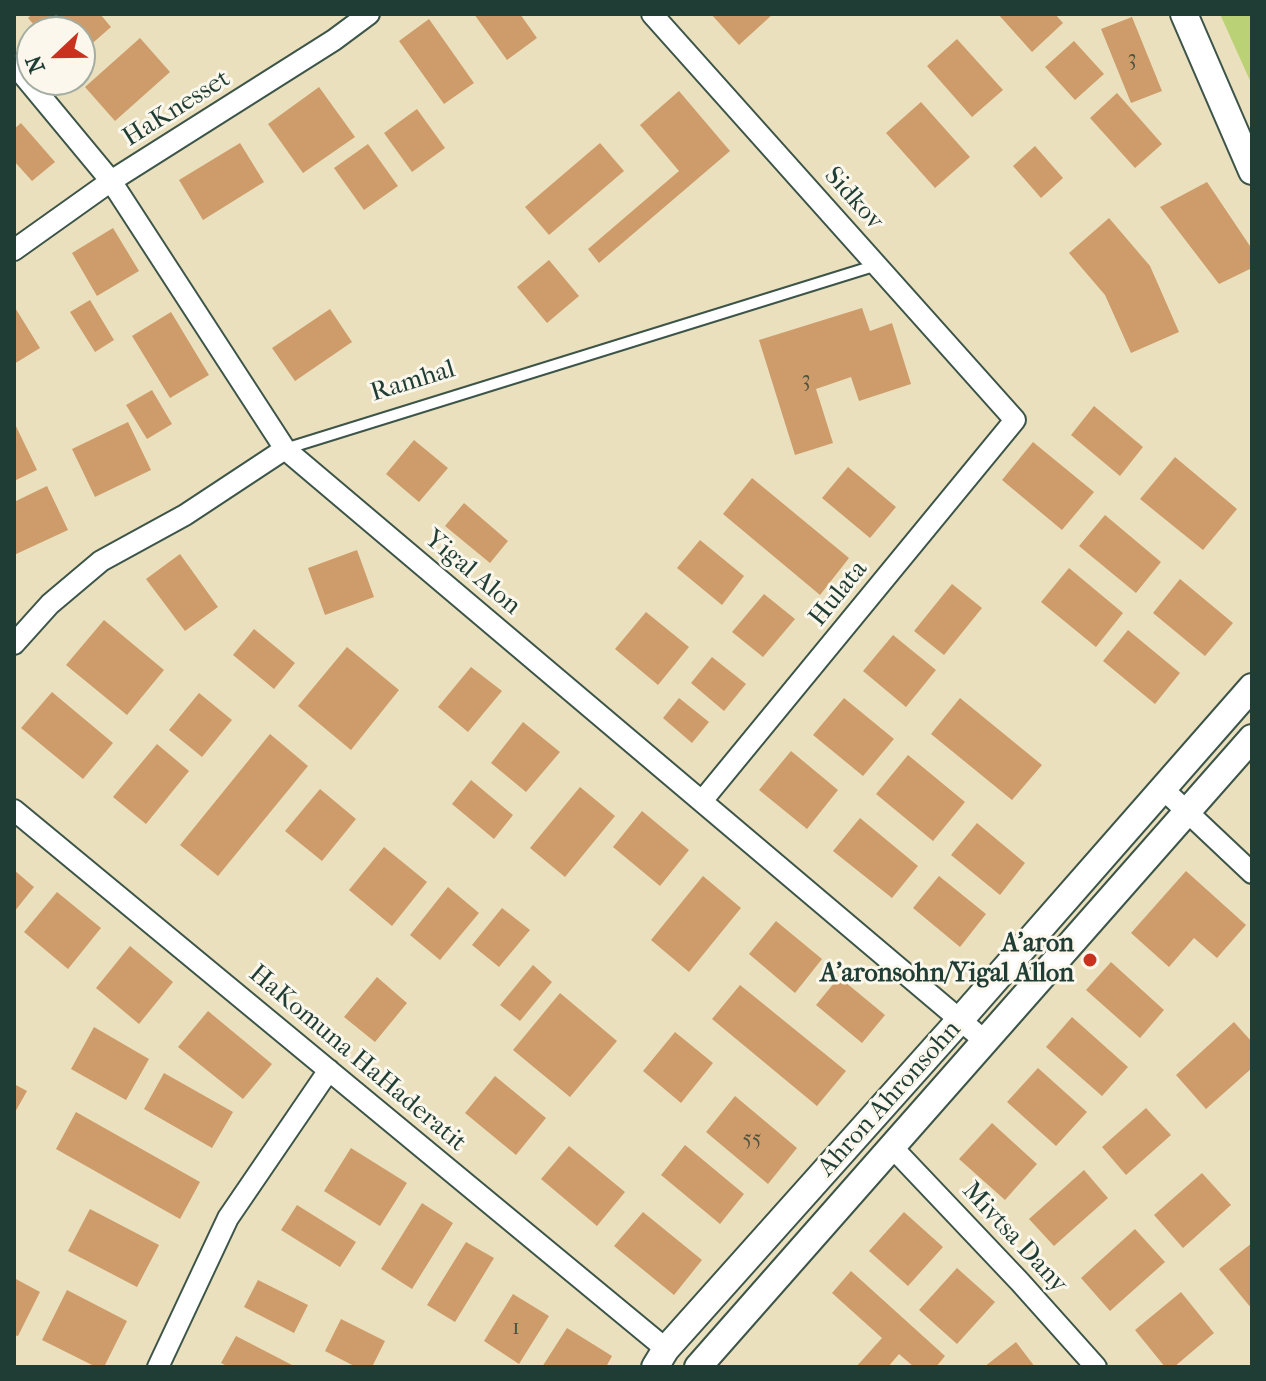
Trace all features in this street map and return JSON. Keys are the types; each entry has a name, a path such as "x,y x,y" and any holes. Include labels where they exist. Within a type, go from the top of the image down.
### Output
{"street":[{"name":"HaKnesset","path":"14,250 111,181 334,40 369,14"},
{"name":"Sidkov","path":"652,14 1015,420"},
{"path":"1184,14 1252,171"},
{"name":"Yigal Alon","path":"14,64 111,181 285,449 985,1041"},
{"name":"Hulata","path":"702,801 1015,420"},
{"name":"Ramhal","path":"14,644 50,604 101,561 185,515 285,449"},
{"name":"Ahron Ahronsohn","path":"660,1358 1252,687"},
{"name":"Ahron Ahronsohn","path":"698,1367 1252,738"},
{"path":"1163,789 1252,873"},
{"name":"HaKomuna HaHaderatit","path":"14,810 329,1070 660,1358"},
{"path":"158,1367 228,1218 329,1070"},
{"name":"Mivtsa Dany","path":"892,1147 1096,1367"}],"lane":[{"name":"Ramhal","path":"285,449 877,265"}],"green space":[{"path":"1220,14 1252,14 1252,85"}],"building":[{"path":"100,14 111,27 96,40 96,16 30,16"},
{"path":"474,14 520,14 537,38 507,60"},
{"path":"711,14 773,14 739,45"},
{"path":"998,14 1055,14 1063,23 1032,52"},
{"path":"1132,17 1162,91 1131,103 1101,29"},
{"path":"429,19 474,83 444,104 399,41"},
{"path":"140,38 170,72 115,121 93,96 96,96 96,77"},
{"path":"957,39 1003,90 972,117 927,66"},
{"path":"1074,41 1104,74 1075,100 1045,67"},
{"path":"319,87 355,137 303,173 268,124"},
{"path":"679,91 730,151 599,263 588,249 679,171 640,125"},
{"path":"1117,93 1162,144 1135,168 1090,118"},
{"path":"921,102 970,157 935,188 886,133"},
{"path":"417,109 445,148 412,172 384,133"},
{"path":"21,123 55,162 32,181 14,161 14,129"},
{"path":"240,143 264,182 203,220 179,180"},
{"path":"600,143 624,171 549,235 525,207"},
{"path":"368,144 398,186 364,210 334,168"},
{"path":"1035,146 1063,178 1041,198 1013,166"},
{"path":"1207,182 1252,249 1252,268 1219,284 1160,207"},
{"path":"1109,218 1150,266 1179,332 1131,353 1105,295 1069,253"},
{"path":"113,228 139,271 97,296 72,253"},
{"path":"549,260 579,296 547,323 517,287"},
{"path":"90,300 114,340 95,352 70,312"},
{"path":"14,306 40,348 14,364"},
{"path":"862,308 870,331 892,323 911,384 859,401 851,377 816,389 833,443 795,455 759,340"},
{"path":"330,309 352,342 295,381 272,348"},
{"path":"171,312 209,375 170,398 132,336"},
{"path":"152,390 172,424 147,439 126,405"},
{"path":"1094,406 1143,447 1120,476 1071,435"},
{"path":"14,422 37,470 14,481"},
{"path":"128,422 151,470 95,497 72,449"},
{"path":"414,440 448,468 419,502 386,474"},
{"path":"1033,442 1094,492 1062,530 1002,480"},
{"path":"1175,457 1237,509 1203,550 1140,499"},
{"path":"848,467 896,507 870,538 822,498"},
{"path":"752,478 849,558 820,595 723,514"},
{"path":"47,486 68,530 14,555 14,502"},
{"path":"464,503 508,541 490,563 445,526"},
{"path":"1105,515 1161,562 1136,593 1079,546"},
{"path":"700,540 744,576 722,605 677,568"},
{"path":"357,550 374,597 325,615 308,568"},
{"path":"180,554 218,607 185,631 146,579"},
{"path":"1069,568 1123,613 1096,647 1041,602"},
{"path":"1180,579 1233,623 1205,656 1153,613"},
{"path":"952,584 982,608 944,655 914,631"},
{"path":"764,594 795,619 763,657 732,632"},
{"path":"646,612 689,647 658,685 615,649"},
{"path":"104,620 164,670 127,715 66,665"},
{"path":"254,629 295,663 274,689 233,655"},
{"path":"1128,630 1180,673 1155,704 1103,661"},
{"path":"893,635 936,670 906,707 863,671"},
{"path":"347,647 399,690 351,750 298,706"},
{"path":"712,657 746,684 724,711 691,683"},
{"path":"471,667 502,691 468,732 438,707"},
{"path":"52,692 113,743 83,779 21,728"},
{"path":"199,693 232,720 202,757 169,730"},
{"path":"679,698 709,722 692,743 663,718"},
{"path":"844,698 894,739 863,776 813,735"},
{"path":"960,698 1042,765 1012,800 931,734"},
{"path":"523,722 560,752 526,792 491,763"},
{"path":"270,734 308,766 218,876 180,845"},
{"path":"157,744 189,771 146,824 113,797"},
{"path":"791,751 838,790 807,829 759,790"},
{"path":"908,755 965,802 933,841 876,794"},
{"path":"471,780 513,815 494,839 452,804"},
{"path":"580,787 615,816 565,877 530,848"},
{"path":"320,789 356,819 322,861 285,831"},
{"path":"642,811 689,850 660,886 613,847"},
{"path":"860,818 918,866 892,898 833,851"},
{"path":"977,823 1025,863 1000,895 951,855"},
{"path":"384,847 427,882 392,926 349,890"},
{"path":"14,870 34,887 14,912"},
{"path":"1186,871 1246,925 1217,958 1194,938 1169,967 1131,933"},
{"path":"703,876 741,908 689,972 651,940"},
{"path":"939,876 986,914 960,947 913,908"},
{"path":"448,887 479,913 440,960 410,935"},
{"path":"57,892 101,928 68,969 24,932"},
{"path":"502,908 530,930 499,967 472,945"},
{"path":"776,921 822,959 795,993 749,954"},
{"path":"130,946 173,982 139,1024 96,988"},
{"path":"1111,962 1164,1010 1140,1038 1086,990"},
{"path":"533,965 552,982 520,1021 500,1005"},
{"path":"377,977 407,1003 375,1042 344,1017"},
{"path":"839,977 885,1015 862,1043 816,1005"},
{"path":"740,985 846,1071 817,1106 712,1019"},
{"path":"560,993 617,1041 570,1097 513,1050"},
{"path":"208,1011 272,1064 243,1099 178,1047"},
{"path":"1072,1017 1128,1067 1102,1096 1046,1047"},
{"path":"1234,1022 1252,1042 1252,1068 1206,1109 1176,1075"},
{"path":"94,1027 149,1059 126,1100 71,1069"},
{"path":"675,1032 713,1063 681,1103 643,1071"},
{"path":"1038,1068 1087,1112 1056,1146 1007,1102"},
{"path":"164,1073 233,1112 212,1148 144,1109"},
{"path":"495,1076 546,1118 516,1155 465,1113"},
{"path":"14,1084 27,1091 14,1114"},
{"path":"735,1096 797,1148 768,1184 706,1132"},
{"path":"1146,1108 1171,1135 1126,1175 1102,1147"},
{"path":"76,1112 200,1182 180,1219 56,1149"},
{"path":"992,1123 1037,1164 1005,1200 959,1159"},
{"path":"685,1145 744,1194 720,1224 661,1175"},
{"path":"569,1146 625,1192 597,1226 541,1179"},
{"path":"351,1148 407,1183 380,1226 324,1191"},
{"path":"1084,1170 1108,1198 1054,1246 1029,1219"},
{"path":"1202,1173 1231,1205 1183,1248 1154,1215"},
{"path":"422,1203 453,1223 412,1289 381,1269"},
{"path":"297,1205 356,1242 340,1267 281,1230"},
{"path":"90,1209 159,1245 137,1287 68,1251"},
{"path":"643,1212 702,1260 674,1295 614,1246"},
{"path":"904,1212 943,1247 908,1286 869,1251"},
{"path":"1135,1229 1165,1262 1110,1311 1081,1278"},
{"path":"466,1242 494,1258 455,1322 427,1305"},
{"path":"1252,1243 1252,1309 1219,1269"},
{"path":"957,1268 995,1302 957,1344 919,1310"},
{"path":"851,1271 945,1356 936,1367 914,1367 899,1354 888,1367 856,1367 882,1338 832,1293"},
{"path":"14,1278 40,1292 18,1336 14,1335"},
{"path":"258,1280 308,1305 294,1333 244,1307"},
{"path":"67,1290 127,1321 104,1367 96,1367 42,1340"},
{"path":"1181,1292 1214,1333 1174,1367 1165,1367 1135,1330"},
{"path":"513,1294 549,1316 519,1364 484,1341"},
{"path":"341,1319 385,1341 372,1367 356,1367 325,1351"},
{"path":"567,1328 612,1356 606,1367 542,1367"},
{"path":"236,1336 292,1365 229,1367 221,1363"},
{"path":"1016,1342 1035,1367 984,1367"}],"place":[{"name":"A'aron A'aronsohn/Yigal Allon","path":"1090,960"}]}
